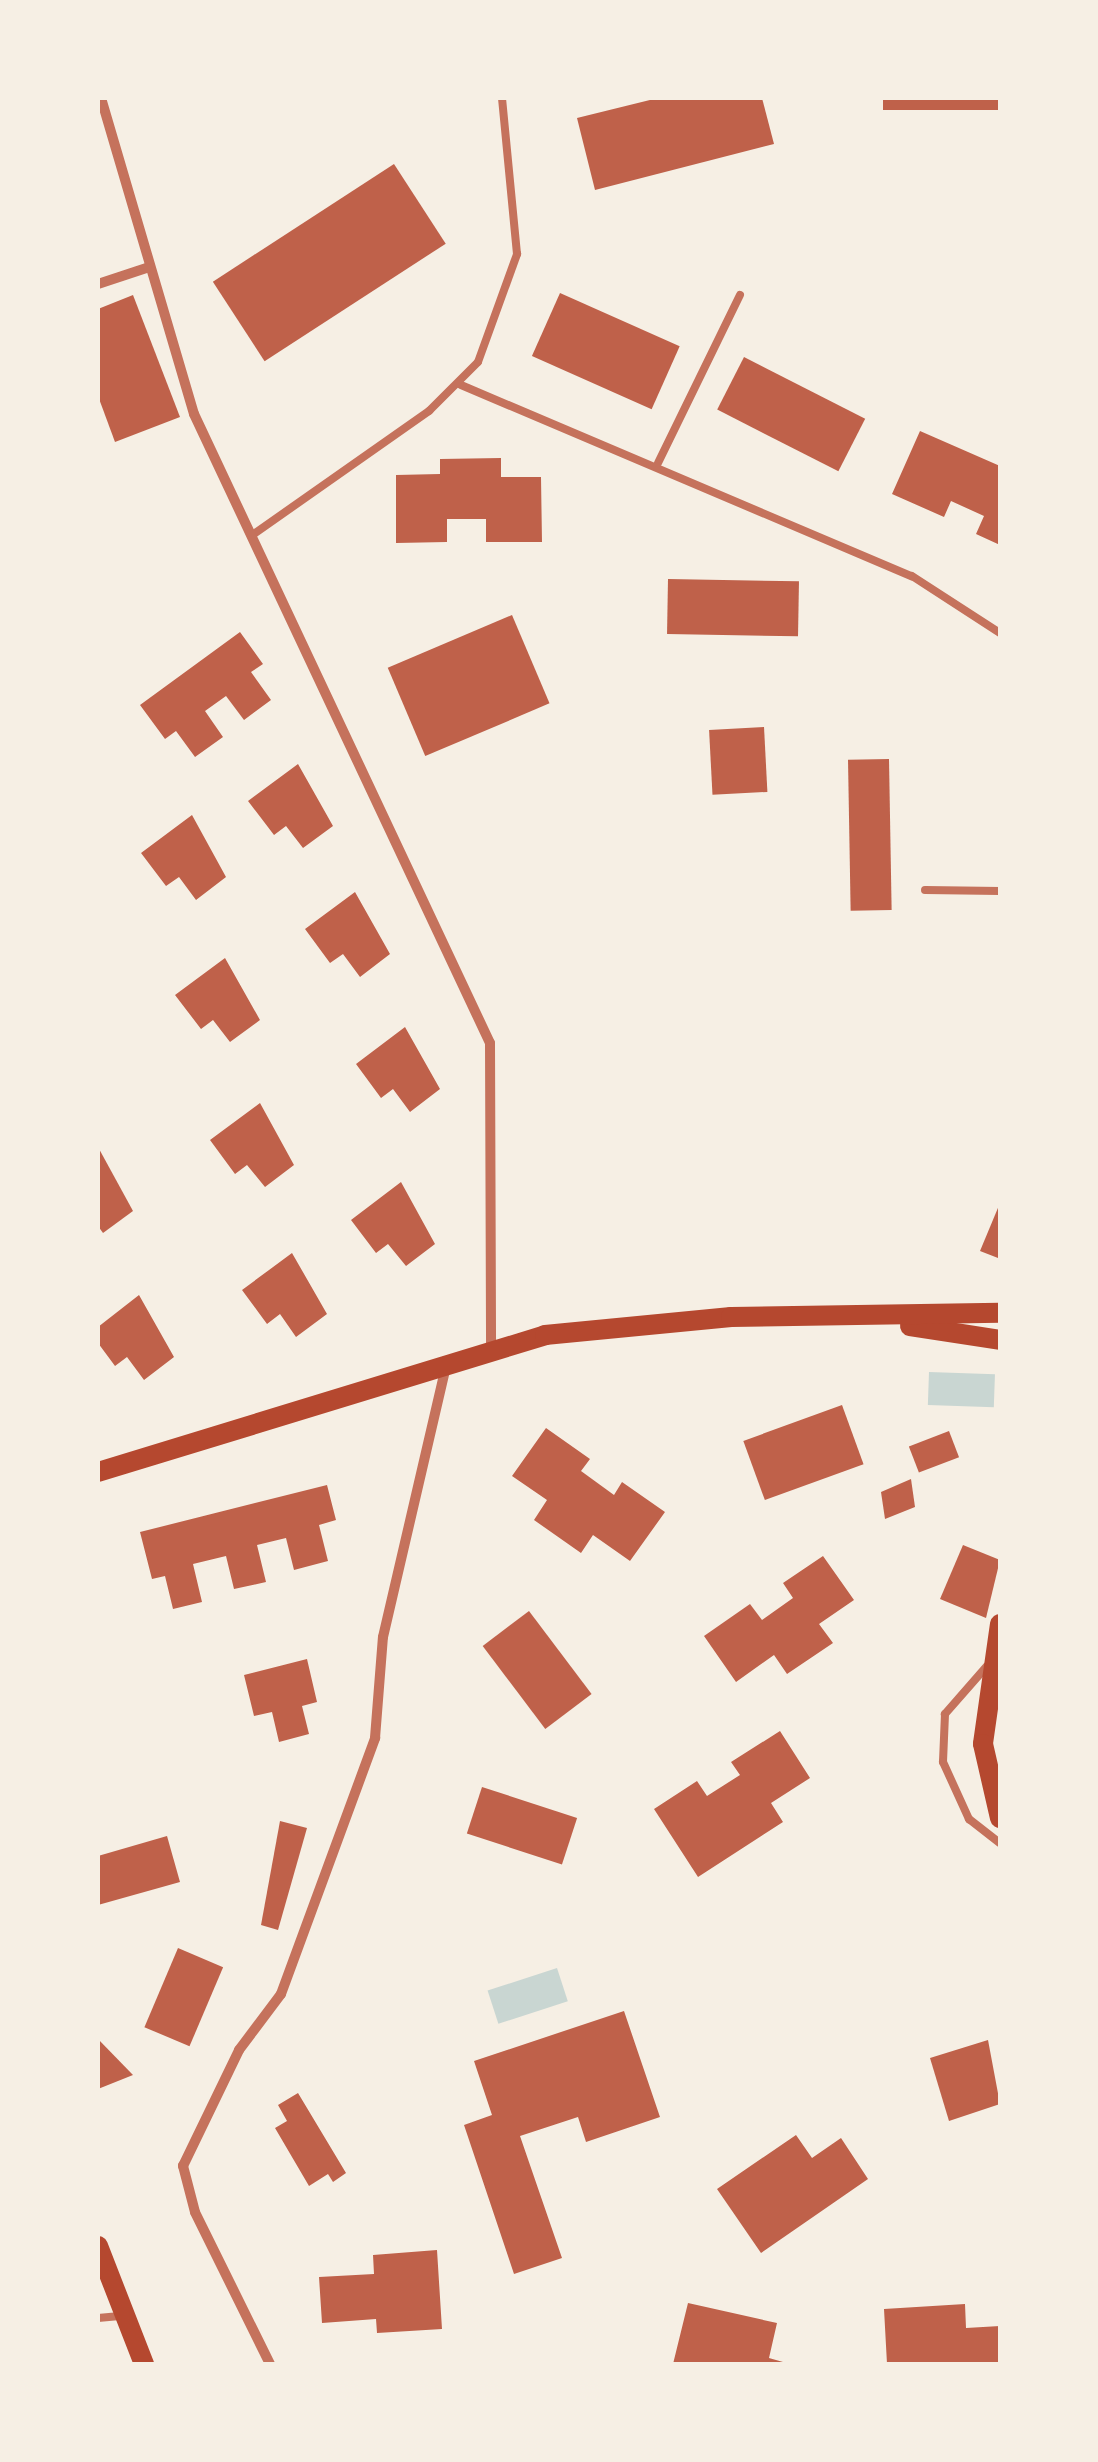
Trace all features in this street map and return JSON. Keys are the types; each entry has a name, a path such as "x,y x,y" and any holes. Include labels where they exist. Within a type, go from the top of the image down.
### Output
{"main road":[{"path":"100,1472 491,1345 648,1322 853,1320 1000,1313"},
{"path":"853,1320 1000,1340"},
{"path":"1000,1624 990,1662 983,1744 1000,1818"},
{"path":"98,2246 144,2364"}],"street":[{"path":"101,98 139,210 146,268 194,414 490,1043 491,1345"},
{"path":"98,284 146,268"},
{"path":"270,2364 195,2212 183,2166 239,2050 281,1994 375,1738 384,1638 447,1360"}],"lane":[{"path":"251,536 461,385 517,254 504,190 502,98"},
{"path":"658,464 740,295"},
{"path":"461,385 658,464 912,576 1000,632"},
{"path":"924,890 1000,891"},
{"path":"990,1662 945,1714 943,1762 969,1819 1000,1843"},
{"path":"98,2318 125,2316"}],"shaded area":[{"path":"929,1372 995,1374 994,1407 928,1405"},
{"path":"557,1968 568,2001 498,2024 488,1991"}],"building":[{"path":"658,98 762,98 774,144 595,190 577,118"},
{"path":"883,98 1000,98 1000,110 883,110"},
{"path":"394,164 446,244 265,361 213,282"},
{"path":"560,293 680,346 652,409 532,356"},
{"path":"133,295 180,417 115,442 98,396 98,309"},
{"path":"744,357 865,419 838,471 717,410"},
{"path":"920,431 1000,466 1000,545 976,534 984,516 951,501 944,517 892,494"},
{"path":"501,458 501,477 541,477 542,542 486,542 486,519 447,519 447,542 396,543 396,475 440,474 440,459"},
{"path":"668,579 799,581 798,636 667,634"},
{"path":"512,615 550,703 425,756 388,668"},
{"path":"240,632 263,664 251,672 271,700 244,720 226,696 205,711 223,737 195,757 176,731 165,739 140,705"},
{"path":"764,727 767,792 712,795 709,730"},
{"path":"889,759 892,910 851,911 848,760"},
{"path":"298,764 333,826 303,848 286,826 274,835 248,801"},
{"path":"192,815 226,877 196,900 179,877 166,886 141,853"},
{"path":"355,892 390,954 360,977 343,954 330,963 305,929"},
{"path":"225,958 260,1020 230,1042 213,1020 201,1029 175,995"},
{"path":"405,1027 440,1089 410,1112 393,1089 381,1098 356,1064"},
{"path":"260,1103 294,1165 265,1187 247,1165 235,1174 210,1140"},
{"path":"98,1147 133,1211 103,1233 98,1226"},
{"path":"401,1182 435,1244 406,1266 388,1244 376,1253 351,1220"},
{"path":"1000,1203 1000,1253 998,1258 980,1251"},
{"path":"292,1253 327,1314 296,1337 280,1314 267,1324 242,1290"},
{"path":"139,1295 174,1357 144,1380 127,1357 115,1366 98,1343 98,1327"},
{"path":"842,1405 864,1464 765,1500 743,1441"},
{"path":"546,1428 590,1459 581,1471 614,1495 622,1482 665,1512 630,1561 593,1535 581,1553 534,1520 547,1500 512,1476"},
{"path":"949,1431 959,1457 919,1473 909,1446"},
{"path":"911,1479 915,1507 885,1519 881,1492"},
{"path":"327,1485 336,1520 319,1525 328,1561 294,1570 286,1538 257,1545 266,1582 234,1589 226,1556 193,1564 202,1602 173,1609 165,1576 152,1579 140,1532"},
{"path":"963,1545 1000,1560 986,1618 940,1599"},
{"path":"823,1556 854,1600 819,1624 833,1643 787,1674 774,1655 736,1682 704,1636 750,1604 762,1620 793,1598 783,1583"},
{"path":"529,1611 592,1694 545,1729 483,1646"},
{"path":"307,1659 317,1702 302,1706 309,1734 279,1742 272,1712 254,1716 244,1675"},
{"path":"780,1731 810,1778 771,1803 783,1822 698,1877 654,1809 697,1781 707,1796 740,1775 731,1762"},
{"path":"482,1787 577,1818 562,1865 467,1834"},
{"path":"280,1821 307,1828 278,1930 261,1925"},
{"path":"167,1836 180,1882 98,1905 98,1856"},
{"path":"178,1948 223,1967 190,2046 144,2027"},
{"path":"624,2011 660,2117 586,2142 578,2117 520,2136 562,2258 514,2274 464,2125 492,2115 474,2061"},
{"path":"98,2039 133,2075 98,2089"},
{"path":"988,2040 1000,2104 949,2121 930,2058"},
{"path":"298,2093 346,2173 333,2182 328,2174 309,2186 275,2128 287,2121 278,2105"},
{"path":"796,2135 812,2158 841,2138 868,2179 761,2253 717,2189"},
{"path":"437,2250 442,2329 377,2333 376,2319 322,2323 319,2277 374,2274 373,2255"},
{"path":"688,2303 777,2323 769,2358 790,2364 673,2364"},
{"path":"965,2304 966,2328 1000,2326 1000,2364 887,2364 884,2309"}]}
